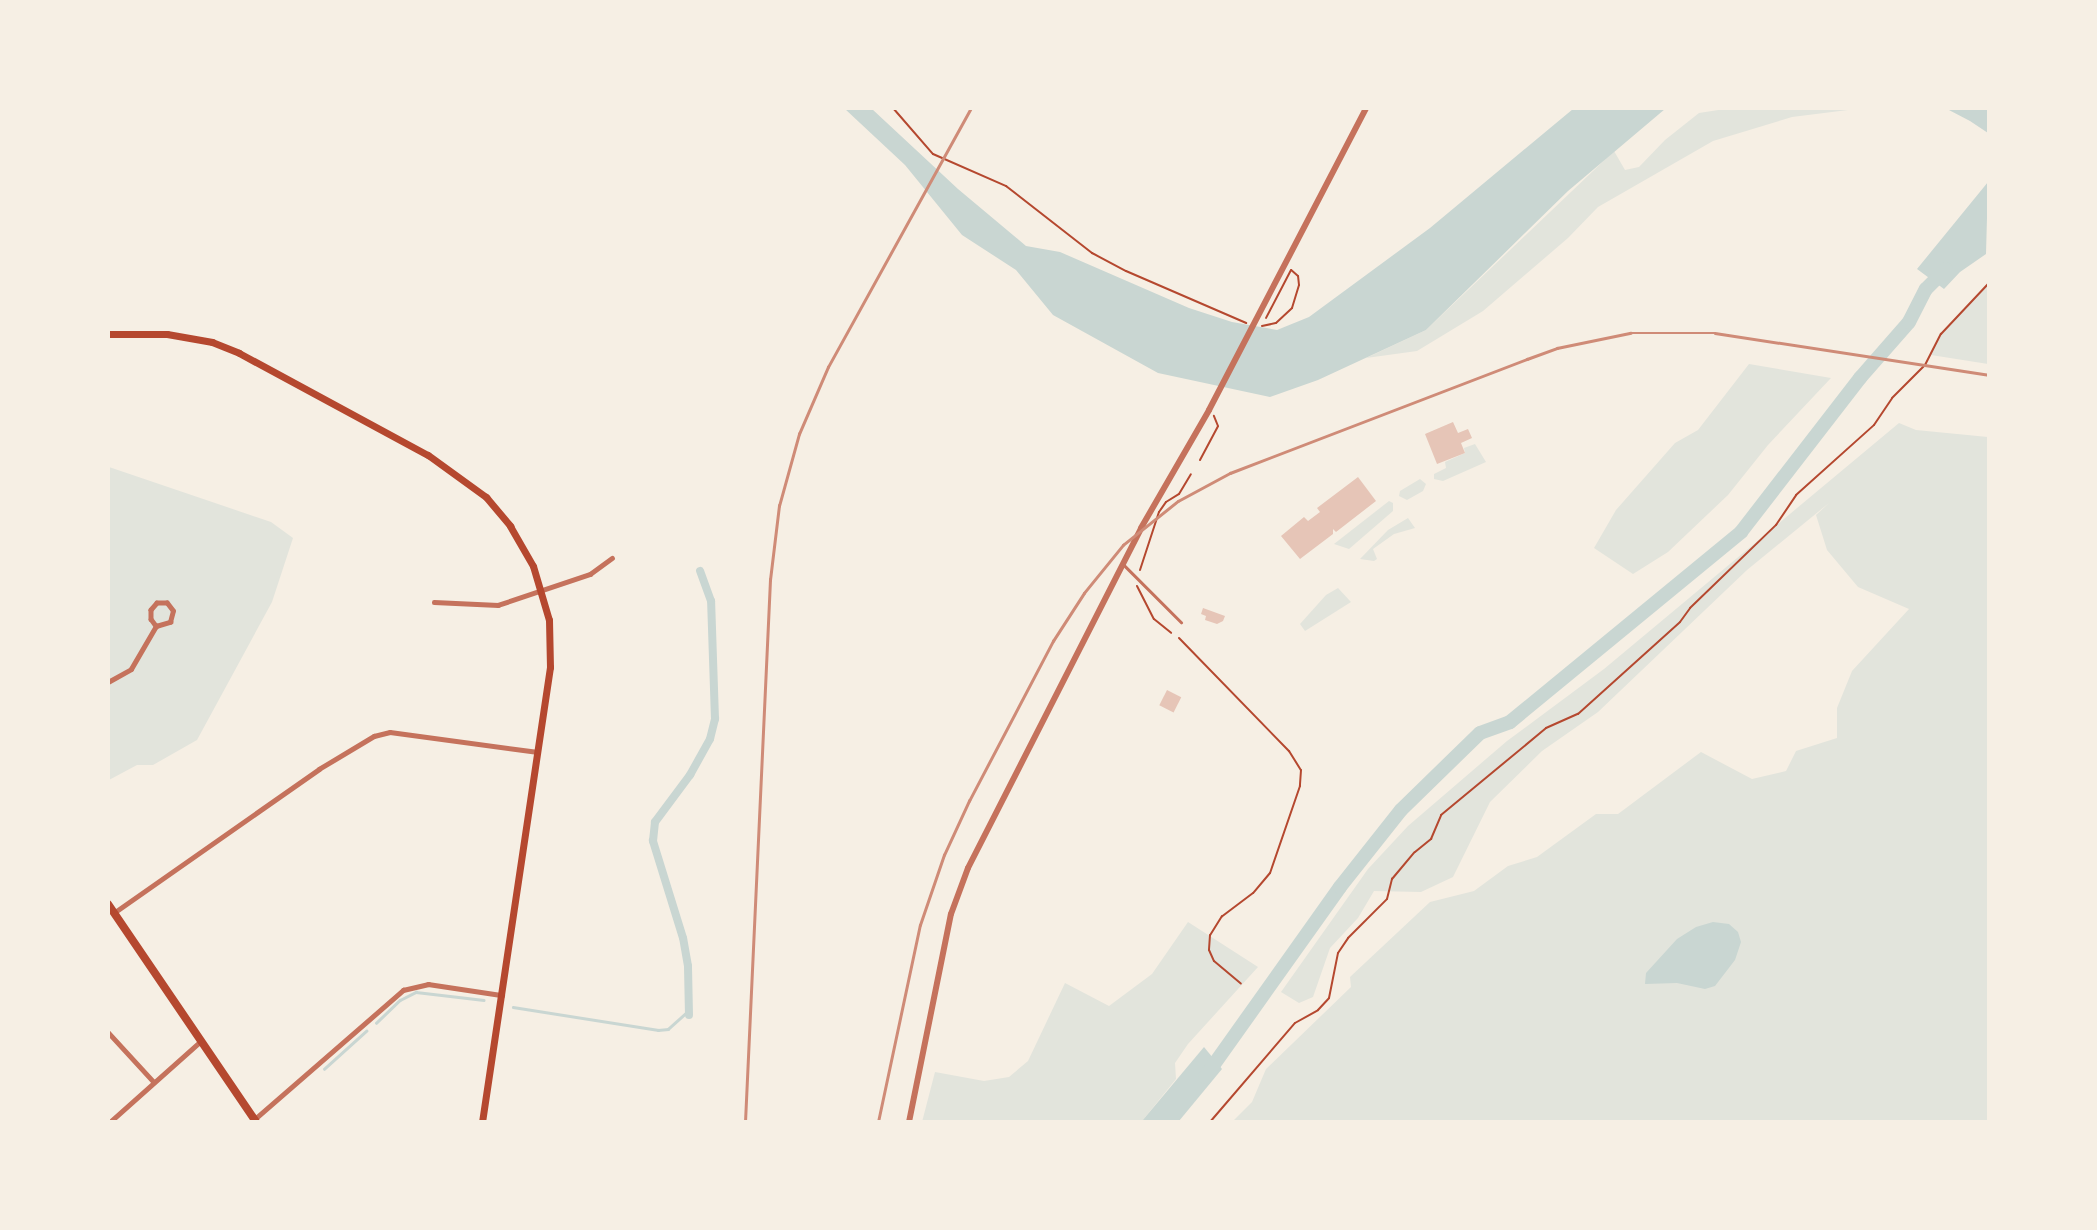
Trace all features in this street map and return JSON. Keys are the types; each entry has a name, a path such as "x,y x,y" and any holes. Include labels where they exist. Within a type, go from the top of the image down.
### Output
{"main road":[{"path":"108,334 167,334 212,342 239,353 428,456 471,484 496,508 523,547 543,592 549,620 550,667 482,1122"},
{"path":"108,904 257,1121"}],"street":[{"path":"909,1122 958,890 1124,565 1212,412 1267,307 1366,108"},
{"path":"434,602 498,605 590,574 611,558"},
{"path":"108,682 131,669 156,626 170,622 173,611 167,603 157,603 152,610 151,619 156,626"},
{"path":"114,912 319,769 374,736 390,732 538,752"},
{"path":"257,1121 403,990 428,984 502,995"},
{"path":"108,1032 154,1082"},
{"path":"110,1122 202,1039"}],"lane":[{"path":"1124,565 1181,622"}],"path":[{"path":"893,108 933,154 1006,186 1110,263 1233,320 1266,327 1287,314 1296,299 1299,285 1298,276 1292,270 1267,307"},
{"path":"1210,1122 1295,1023 1318,1010 1329,998 1338,953 1348,938 1387,899 1392,879 1415,852 1431,839 1441,815 1546,728 1578,714 1680,622 1690,608 1776,525 1796,495 1874,425 1892,398 1924,365 1941,334 1989,284"},
{"path":"1200,460 1218,426 1212,412"},
{"path":"1140,570 1159,512 1166,502 1179,494 1191,474"},
{"path":"1137,585 1154,619 1171,633"},
{"path":"1180,638 1289,751 1301,770 1300,786 1270,873 1253,893 1222,916 1210,935 1209,950 1214,961 1241,984"}],"shaded area":[{"path":"1731,108 1856,109 1792,117 1713,141 1598,207 1568,238 1483,311 1417,351 1366,358 1426,330 1614,151 1625,170 1639,167 1665,140 1699,113"},
{"path":"845,109 872,109 958,189 1026,246 1060,252 1189,308 1232,322 1277,330 1309,317 1430,228 1573,109 1665,109 1568,191 1426,330 1318,380 1270,397 1158,373 1053,315 1016,270 962,235 905,165"},
{"path":"1947,109 1988,109 1988,133 1970,121"},
{"path":"1988,182 1986,254 1960,272 1944,289 1917,269"},
{"path":"1988,284 1988,364 1931,355 1941,334"},
{"path":"1749,364 1831,378 1768,445 1728,495 1668,552 1633,574 1594,548 1616,510 1675,443 1698,430"},
{"path":"1899,423 1916,430 1988,437 1988,1121 1232,1122 1252,1102 1266,1069 1351,987 1350,977 1430,902 1474,891 1508,866 1537,857 1596,814 1618,814 1701,752 1752,779 1786,771 1796,751 1837,738 1837,708 1852,671 1909,609 1858,587 1827,550 1816,515 1829,503 1747,570 1598,712 1542,751 1490,802 1453,877 1421,892 1374,891 1358,918 1330,948 1313,997 1299,1003 1281,992 1368,869 1408,826 1507,741 1604,669"},
{"path":"1475,444 1486,462 1443,481 1434,479 1434,474 1446,468 1445,462 1465,453 1464,448"},
{"path":"109,467 271,522 293,538 272,602 197,740 153,765 137,765 109,780"},
{"path":"1420,479 1426,484 1423,491 1407,500 1399,496 1400,491"},
{"path":"1389,501 1393,503 1393,511 1349,549 1334,544"},
{"path":"1408,518 1415,528 1394,534 1373,549 1377,559 1374,561 1360,559 1388,530"},
{"path":"1338,588 1351,602 1305,631 1300,624 1326,595"},
{"path":"1188,922 1258,967 1188,1044 1175,1063 1176,1079 1142,1121 922,1122 935,1072 984,1081 1009,1077 1028,1061 1065,983 1109,1006 1152,974"},
{"path":"1713,922 1729,924 1738,932 1741,942 1735,960 1715,986 1705,989 1677,983 1645,984 1646,973 1677,939 1696,927"},
{"path":"1204,1047 1222,1069 1179,1121 1142,1121"}],"building":[{"path":"1453,422 1458,433 1468,429 1472,438 1461,443 1465,453 1437,464 1425,434"},
{"path":"1358,477 1376,501 1336,532 1333,529 1333,534 1300,559 1281,536 1304,517 1308,521 1320,512 1317,508"},
{"path":"1203,608 1225,616 1223,621 1217,624 1205,620 1206,616 1201,614"},
{"path":"1167,690 1181,697 1174,712 1159,705"}],"waterway":[{"path":"1205,1077 1340,887 1401,810 1480,733 1510,722 1741,532 1860,378 1909,322 1926,289 1946,269"},
{"path":"689,1015 688,966 683,938 653,841 655,822 690,775 710,739 715,719 711,601 700,571"},
{"path":"376,1023 400,1000 416,992 484,1000"},
{"path":"513,1007 658,1030 668,1029 689,1010"},
{"path":"324,1069 366,1031"}],"railway":[{"path":"745,1122 770,580 779,506 799,434 828,367 971,108"},
{"path":"878,1122 920,925 944,855 969,801 1053,641 1084,593 1123,545 1178,501 1230,473 1527,359 1557,348 1630,333 1715,333 1988,375"}]}
